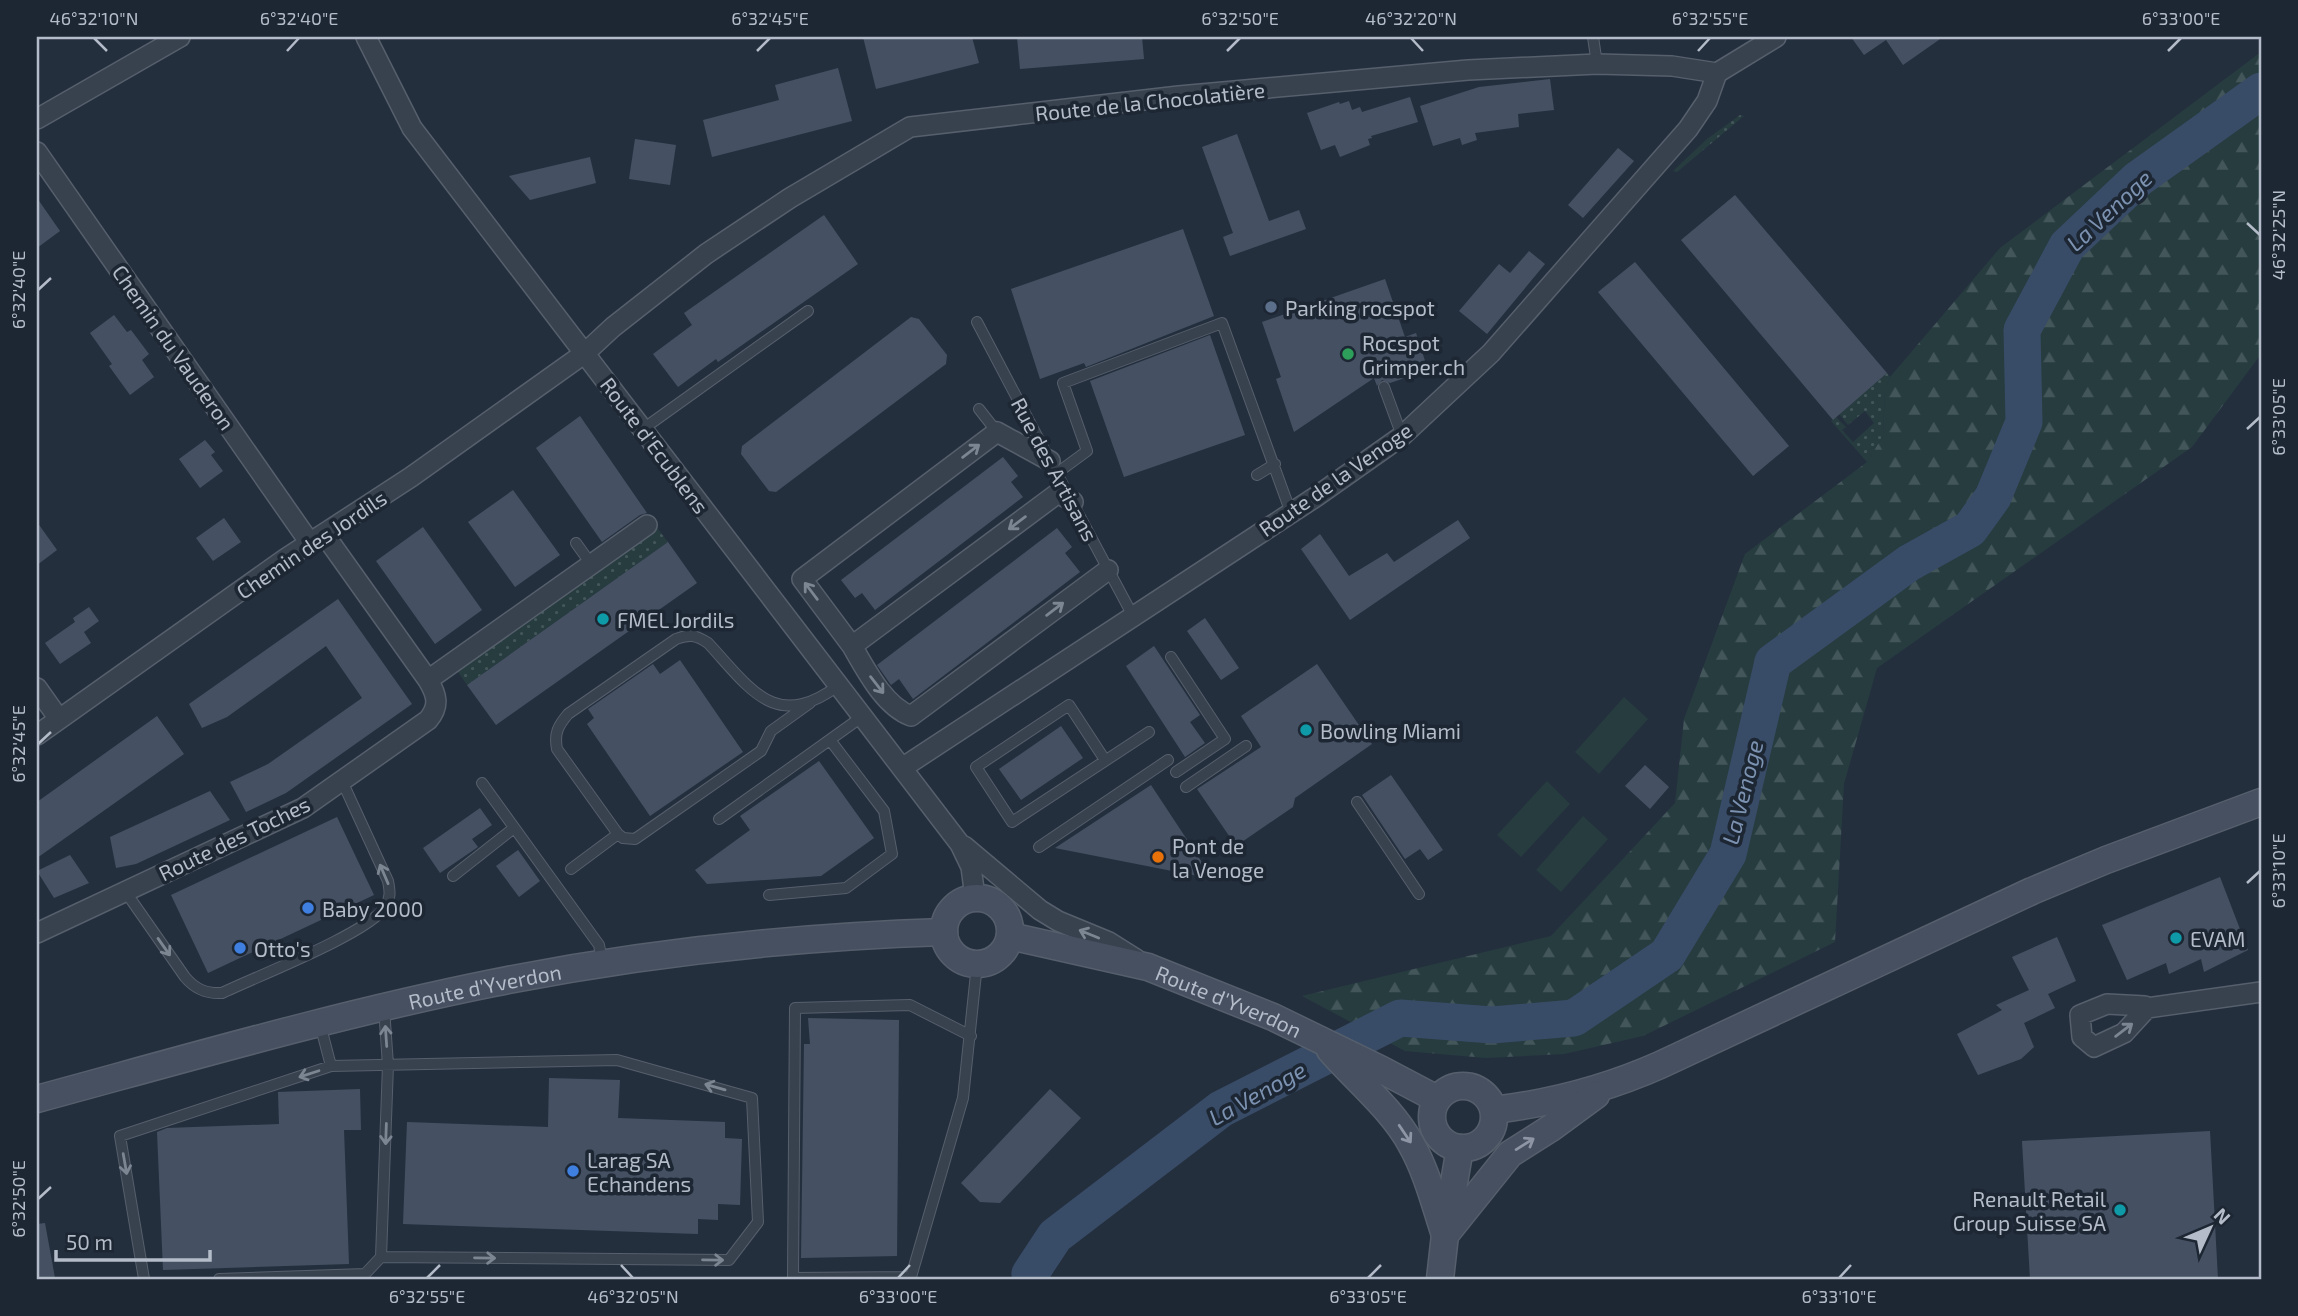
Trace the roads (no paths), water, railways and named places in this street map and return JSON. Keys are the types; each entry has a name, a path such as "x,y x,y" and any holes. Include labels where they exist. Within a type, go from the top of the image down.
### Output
{"main road":[{"path":"1494,1110 1542,1103 1609,1086 2032,891 2261,802"},
{"path":"975,897 998,904 1006,913 1010,924 1010,936 1002,953 986,963 977,964 958,958 950,951 944,932 949,912 956,905 975,897"},
{"name":"Route d'Yverdon","path":"37,1099 320,1023 493,983 603,963 784,940 944,932"},
{"name":"Route d'Yverdon","path":"1010,936 1148,967 1273,1017 1437,1100"},
{"path":"1322,1041 1384,1108 1411,1143 1445,1235"},
{"path":"1472,1086 1489,1097 1494,1110 1493,1126 1489,1135 1473,1147 1460,1148 1445,1142 1434,1127 1433,1108 1437,1100 1452,1087 1472,1086"},
{"path":"1445,1235 1510,1154 1609,1086"},
{"path":"1440,1279 1460,1148"}],"street":[{"path":"37,119 180,37"},
{"name":"Route d'Ecublens","path":"366,37 412,128 960,844 971,867 975,897"},
{"path":"1717,74 1776,37"},
{"name":"Route de la Chocolatière","path":"585,353 613,327 706,254 790,198 910,127 1205,94 1468,70 1597,64 1671,66 1717,74"},
{"name":"Route de la Venoge","path":"902,768 1291,513 1402,436 1491,353 1688,129 1707,100 1717,74"},
{"name":"Chemin du Vauderon","path":"37,152 317,539"},
{"name":"Chemin des Jordils","path":"37,735 317,539 411,477 585,353"},
{"path":"1054,467 997,432 802,579 898,711 911,716 1108,570"},
{"path":"852,646 1058,493 1073,502"},
{"path":"428,680 646,525"},
{"name":"Route des Toches","path":"37,933 288,816 428,720 436,708 437,698 428,680 317,539"},
{"path":"37,688 60,719"},
{"name":"Route d'Ecublens","path":"960,844 1040,910 1058,921 1109,942 1148,967"},
{"path":"2147,1008 2261,992"}],"lane":[{"path":"1593,37 1597,64"},
{"path":"643,429 807,311"},
{"name":"Rue des Artisans","path":"977,322 1133,616"},
{"path":"1054,467 1087,451 1063,383 1222,323 1291,513"},
{"path":"1384,387 1402,436"},
{"path":"979,409 997,432"},
{"path":"1257,475 1275,464"},
{"path":"576,543 592,564"},
{"path":"810,703 794,706 775,704 758,696 708,643 698,636 688,635 676,639 568,714 556,730 555,738 557,749 618,834 629,839 640,836 761,751 771,731 839,685"},
{"path":"1171,657 1225,740 1176,772"},
{"path":"1105,760 1069,705 976,767 1012,822 1149,732"},
{"path":"719,819 863,716"},
{"path":"769,895 846,888 892,854 884,811 830,740"},
{"path":"1186,787 1246,746"},
{"path":"1039,847 1168,760"},
{"path":"125,891 185,977 192,985 211,994 222,993 345,936 379,915 387,906 390,894 388,881 342,781"},
{"path":"482,783 599,946 603,963"},
{"path":"1357,802 1419,894"},
{"path":"453,876 514,828"},
{"path":"571,869 618,834"},
{"path":"971,1036 910,1005 795,1009 793,1278 911,1276 963,1098 971,1036 977,964"},
{"path":"219,1279 365,1274 381,1256 388,1065 384,1007"},
{"path":"320,1023 331,1066"},
{"path":"144,1279 120,1136 331,1066 617,1060 752,1098 758,1222 729,1260 381,1256"}],"waterway":[{"name":"La Venoge","path":"1032,1279 1030,1274 1055,1236 1221,1109 1400,1018 1492,1025 1574,1018 1667,955 1728,854 1773,662 1909,563 1970,529 1993,497 2024,422 2022,330 2067,246 2138,179 2261,91"}],"place":[{"name":"Parking rocspot","path":"1271,307"},
{"name":"Rocspot Grimper.ch","path":"1348,354"},
{"name":"FMEL Jordils","path":"603,619"},
{"name":"Bowling Miami","path":"1306,730"},
{"name":"Pont de la Venoge","path":"1158,857"},
{"name":"Baby 2000","path":"308,908"},
{"name":"EVAM","path":"2176,938"},
{"name":"Otto's","path":"240,948"},
{"name":"Larag SA Echandens","path":"573,1171"},
{"name":"Renault Retail Group Suisse SA","path":"2120,1210"}]}
